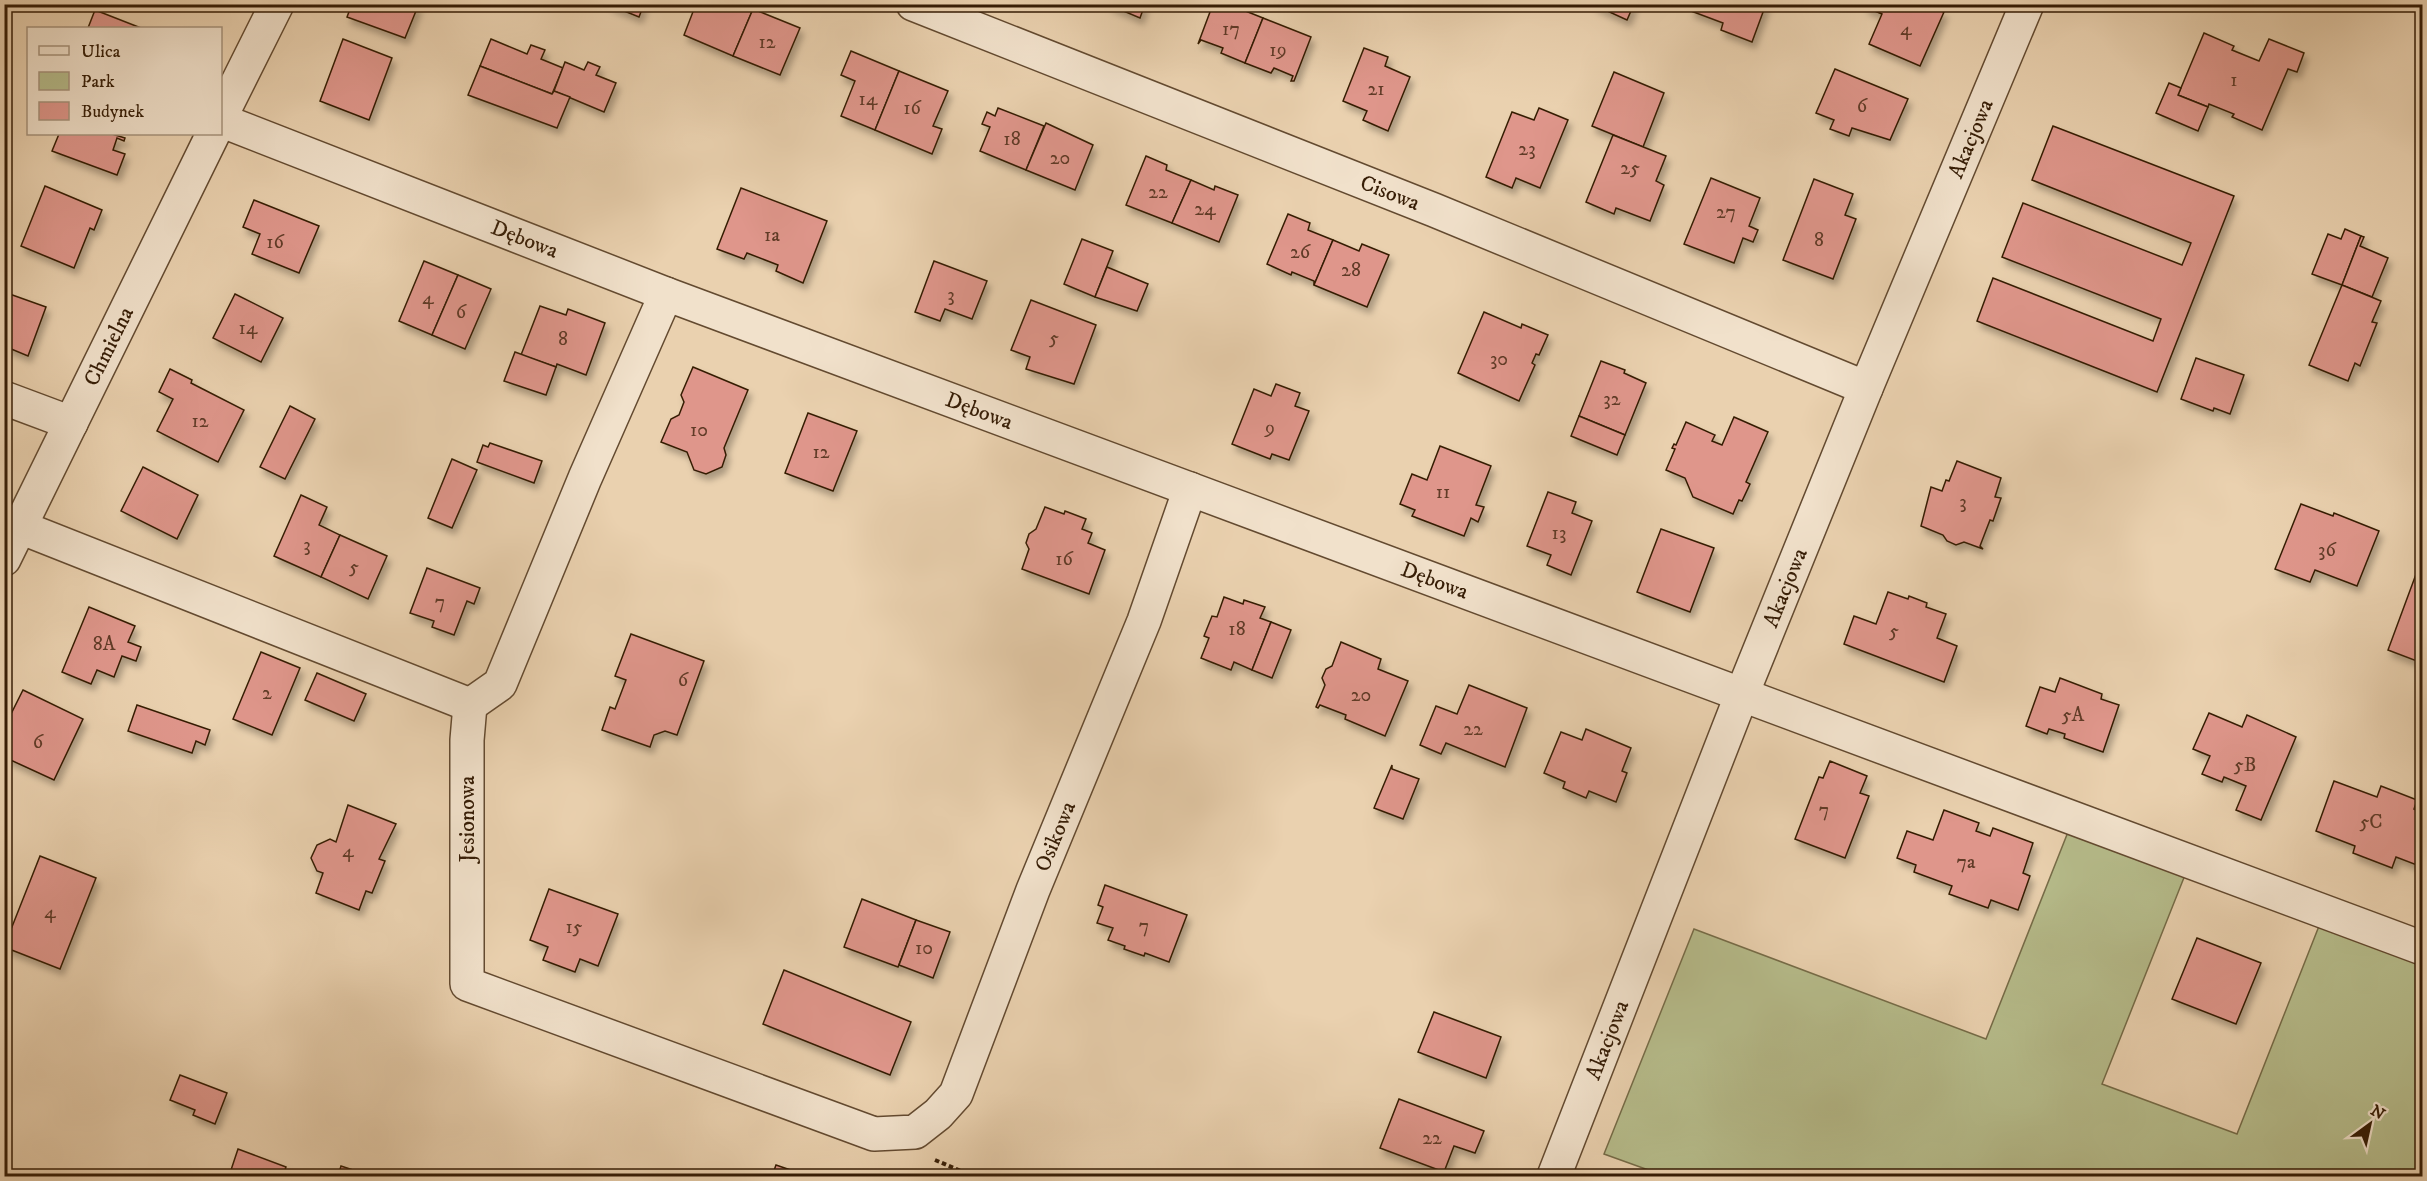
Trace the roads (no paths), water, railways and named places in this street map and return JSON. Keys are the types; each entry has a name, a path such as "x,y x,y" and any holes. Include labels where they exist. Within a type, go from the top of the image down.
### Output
{"street":[{"path":"222,115 277,4"},
{"name":"Cisowa","path":"913,4 1434,210 1866,388"},
{"name":"Akacjowa","path":"1554,1176 1742,694 1866,388 2027,4"},
{"name":"Dębowa","path":"222,120 666,294 2422,948"},
{"name":"Chmielna","path":"4,559 213,135"},
{"path":"20,527 470,705 500,684 585,478 666,294"},
{"path":"4,398 71,423"},
{"name":"Osikowa","path":"874,1134 915,1132 938,1114 956,1094 1033,891 1144,621 1190,489"},
{"name":"Jesionowa","path":"470,705 467,740 467,984 874,1134"}]}
